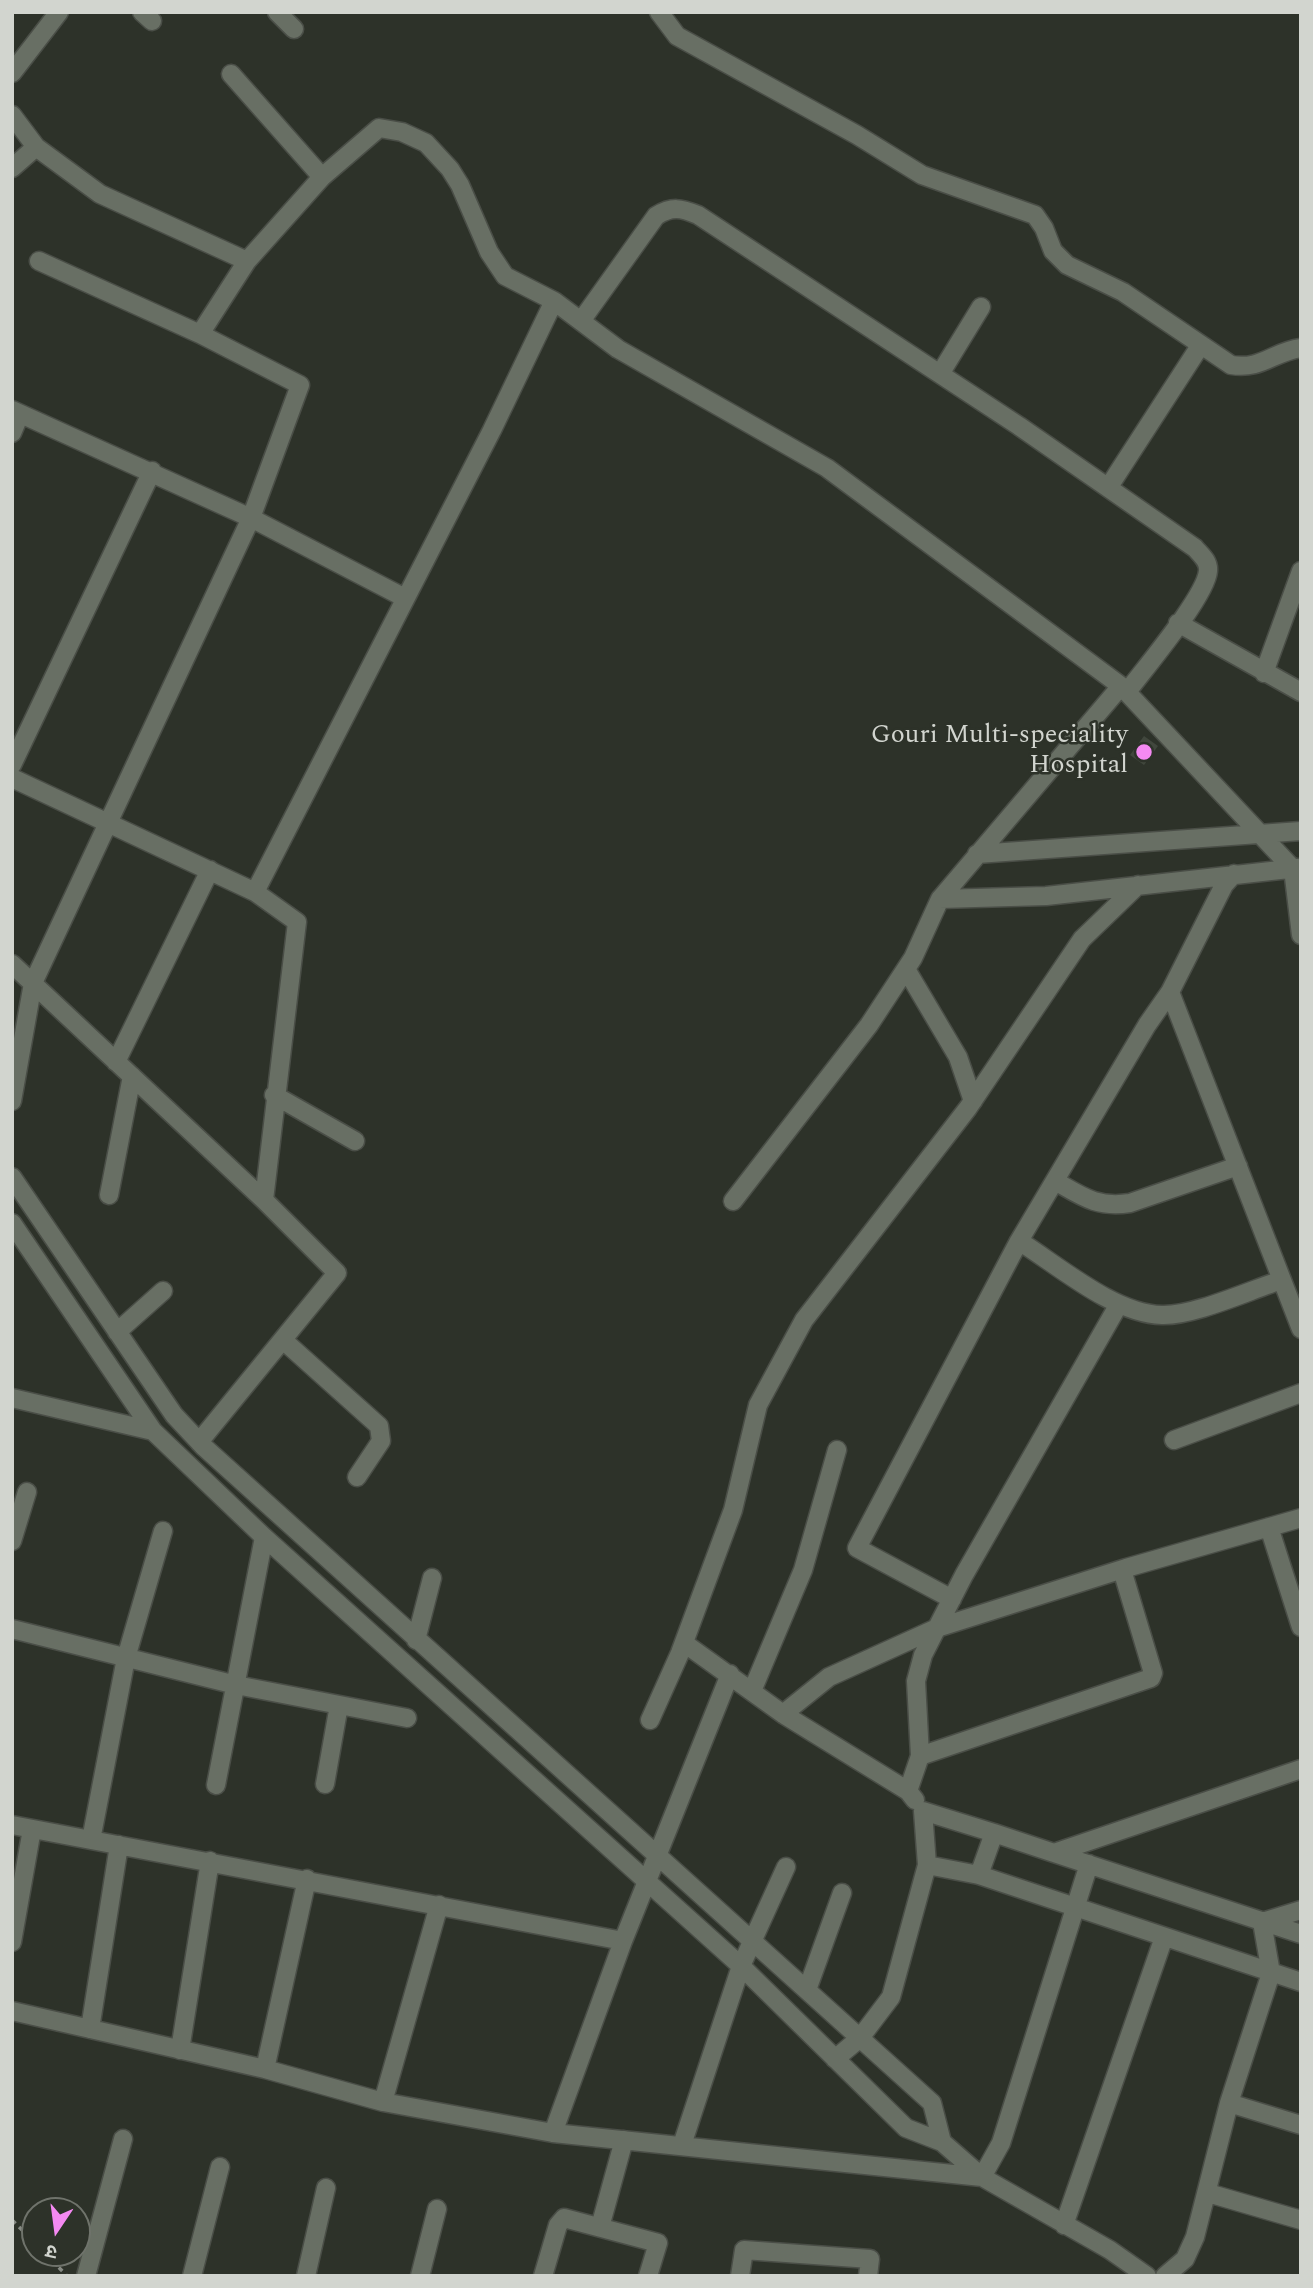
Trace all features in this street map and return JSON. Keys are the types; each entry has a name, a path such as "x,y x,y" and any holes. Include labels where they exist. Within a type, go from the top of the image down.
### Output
{"street":[{"path":"12,73 58,12"},
{"path":"277,12 294,29"},
{"path":"659,12 677,36 856,135 922,175 1035,215 1044,228 1053,251 1067,265 1123,292 1231,365 1249,368 1287,350 1301,348"},
{"path":"231,74 322,177"},
{"path":"12,116 36,147 100,194 247,261"},
{"path":"200,334 247,261 322,177 379,128 402,132 426,144 460,185 489,251 505,275 554,301 618,349 827,468 1124,689 1257,834 1297,868 1301,935"},
{"path":"12,168 36,147"},
{"path":"581,321 656,216 668,208 680,208 698,215 940,374 1195,548 1209,568 1206,580 1178,623 1124,689 940,899 906,969 869,1026 733,1201"},
{"path":"12,1101 17,1045 33,983 251,518 300,385 200,334 39,261"},
{"path":"255,892 492,430 554,301"},
{"path":"940,374 981,307"},
{"path":"1108,488 1200,346"},
{"path":"12,433 16,412 152,471 251,518 405,598"},
{"path":"12,765 152,471"},
{"path":"1264,673 1301,571"},
{"path":"1178,623 1301,692"},
{"path":"12,778 255,892 297,922 274,1095 264,1200"},
{"path":"977,855 1301,831"},
{"path":"940,899 1009,899 1297,868"},
{"path":"116,1062 209,870"},
{"path":"952,1599 857,1548 1019,1241 1170,992 1224,886 1234,874"},
{"path":"650,1720 684,1643 733,1510 758,1405 804,1320 841,1276 900,1193 972,1101 1082,939 1138,885"},
{"path":"12,964 264,1200 337,1273 199,1442"},
{"path":"906,969 958,1057 972,1101"},
{"path":"1170,992 1301,1329"},
{"path":"109,1195 132,1076"},
{"path":"274,1095 355,1141"},
{"path":"1055,1181 1095,1203 1114,1206 1238,1166"},
{"path":"12,1177 174,1415 199,1442 932,2103 942,2143"},
{"path":"12,1223 153,1431 264,1537 741,1965 906,2128 942,2143 982,2177 1110,2250 1147,2276"},
{"path":"1019,1241 1119,1304 1163,1315 1183,1312 1282,1280"},
{"path":"117,1332 163,1291"},
{"path":"908,1791 920,1756 915,1681 923,1655 1119,1304"},
{"path":"283,1340 379,1426 381,1441 357,1477"},
{"path":"1174,1440 1301,1394"},
{"path":"12,1398 153,1431"},
{"path":"752,1691 803,1570 837,1450"},
{"path":"12,1541 27,1492"},
{"path":"783,1713 829,1677 937,1628 1126,1568 1301,1518"},
{"path":"1269,1527 1301,1627"},
{"path":"91,1840 126,1658 163,1531"},
{"path":"216,1785 264,1537"},
{"path":"920,1756 1151,1678 1153,1673 1123,1573 1126,1568"},
{"path":"416,1640 432,1578"},
{"path":"12,1631 236,1685 407,1718"},
{"path":"684,1643 783,1713 908,1791 923,1811 927,1865 891,1997 860,2038 835,2059"},
{"path":"553,2133 623,1941 730,1674"},
{"path":"325,1784 339,1705"},
{"path":"1054,1853 1301,1769"},
{"path":"923,1811 1301,1934"},
{"path":"12,1825 623,1941"},
{"path":"12,1942 32,1829"},
{"path":"979,1875 994,1833"},
{"path":"90,2029 119,1845"},
{"path":"180,2050 210,1861"},
{"path":"982,2177 1002,2143 1089,1864"},
{"path":"927,1865 979,1875 1074,1909 1301,1982"},
{"path":"682,2145 741,1965 754,1942 786,1867"},
{"path":"265,2069 307,1879"},
{"path":"807,1990 842,1892"},
{"path":"383,2102 439,1905"},
{"path":"1262,1922 1301,1910"},
{"path":"1165,2276 1185,2259 1208,2193 1229,2103 1271,1973 1262,1922"},
{"path":"1064,2225 1164,1937"},
{"path":"12,2011 265,2069 383,2102 553,2133 982,2177"},
{"path":"1229,2103 1301,2125"},
{"path":"86,2276 123,2139"},
{"path":"600,2227 624,2140"},
{"path":"192,2276 220,2167"},
{"path":"306,2276 326,2189"},
{"path":"1208,2193 1301,2220"},
{"path":"419,2276 437,2208"},
{"path":"543,2276 558,2225 564,2218 657,2243 648,2276"},
{"path":"740,2276 744,2250 870,2259 868,2276"}],"building":[{"path":"1144,736 1158,746 1144,765 1130,755"}],"place":[{"name":"Gouri Multi-speciality Hospital","path":"1144,752"}]}
